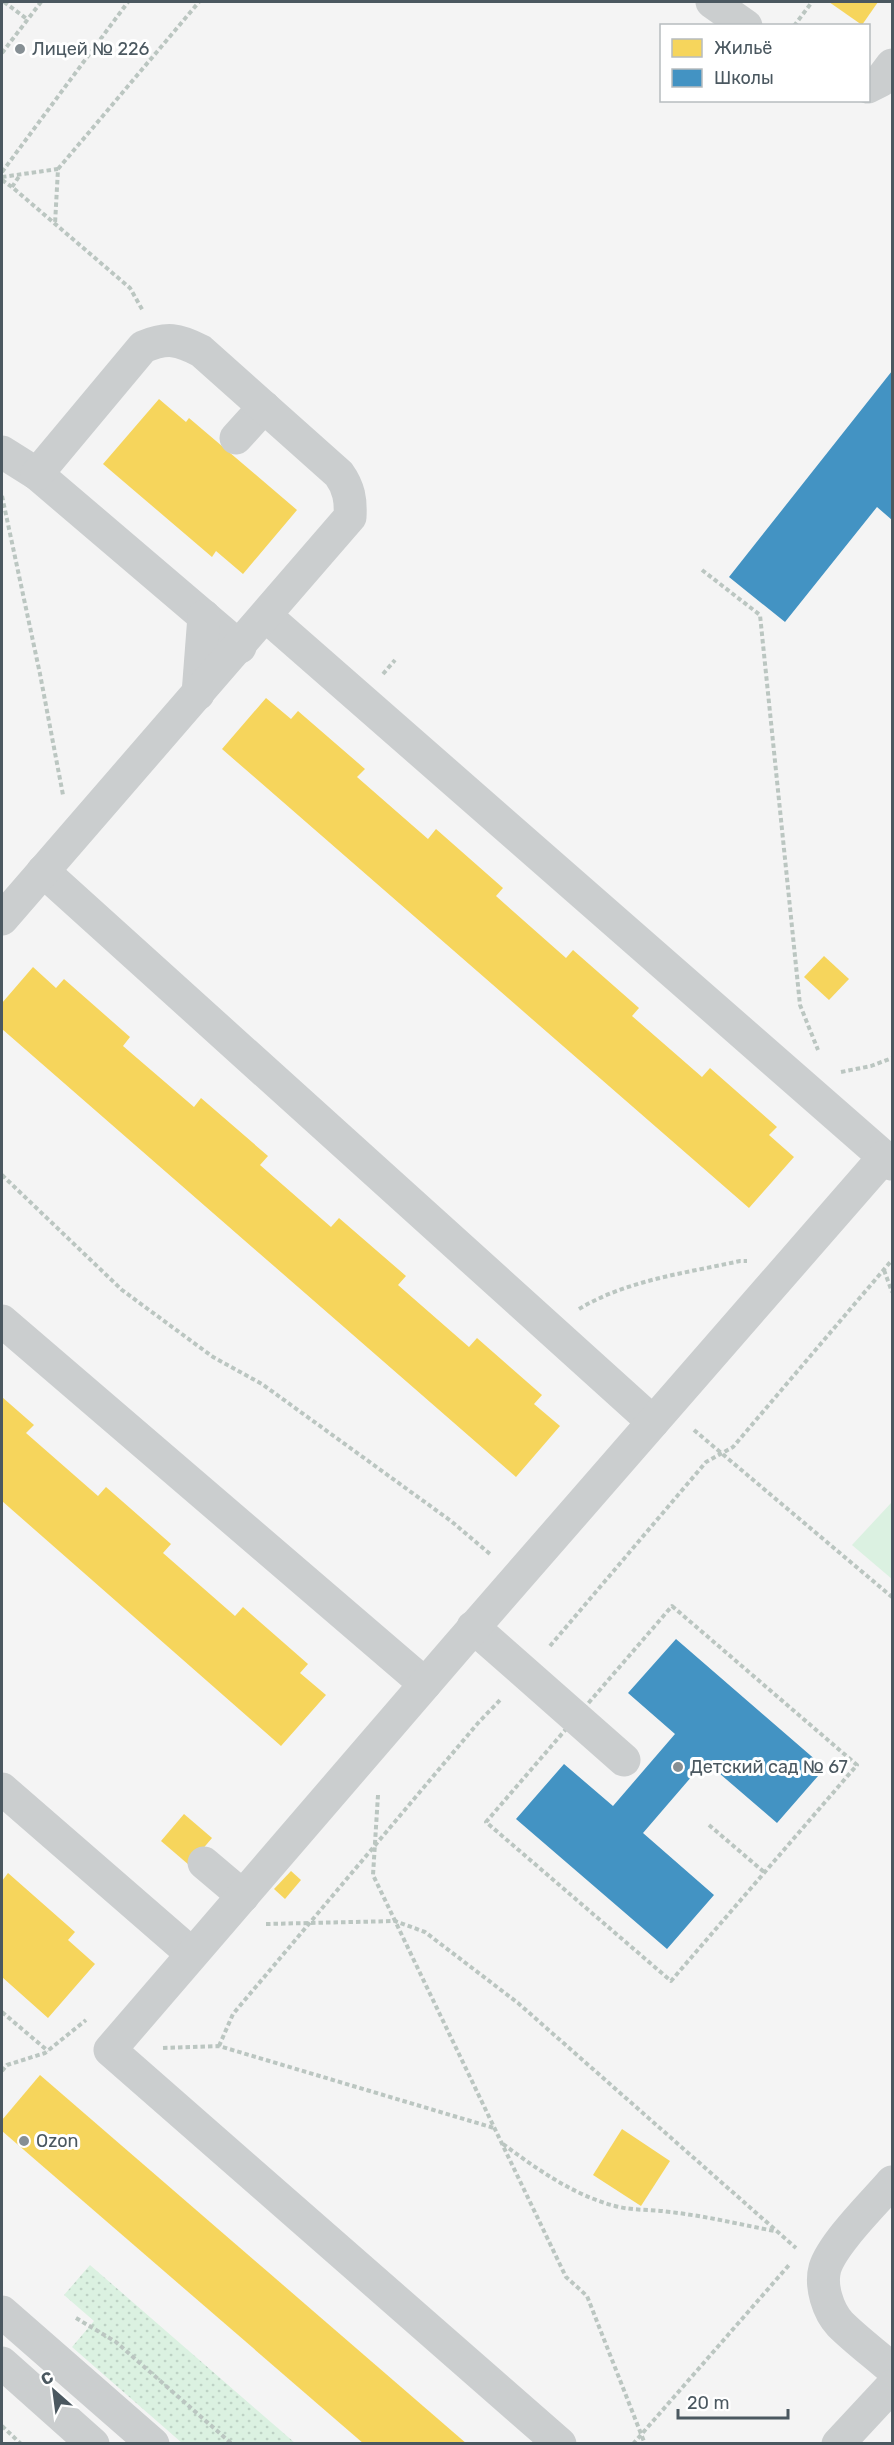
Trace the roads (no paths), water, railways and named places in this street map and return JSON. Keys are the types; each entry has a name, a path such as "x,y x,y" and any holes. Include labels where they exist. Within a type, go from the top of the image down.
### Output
{"street":[{"path":"712,2 743,24"},
{"path":"870,86 880,81 892,64"},
{"path":"2,919 350,518 351,499 346,484 339,474 201,351 181,340 159,340 143,347 37,474"},
{"path":"236,438 264,407"},
{"path":"2,452 37,474 240,647"},
{"path":"198,694 204,616"},
{"path":"266,616 888,1160 659,1414 110,2050 560,2444"},
{"path":"43,871 659,1414"},
{"path":"2,1320 425,1684"},
{"path":"473,1628 624,1760"},
{"path":"2,1789 192,1954"},
{"path":"204,1863 243,1896"},
{"path":"892,2182 834,2250 824,2269 824,2287 828,2305 839,2323 892,2369"},
{"path":"6,2326 153,2444"},
{"path":"2,2363 93,2444"},
{"path":"838,2444 892,2386"}],"place":[{"name":"Лицей № 226","path":"20,49"},
{"name":"Детский сад № 67","path":"678,1767"},
{"name":"Ozon","path":"24,2141"}]}
